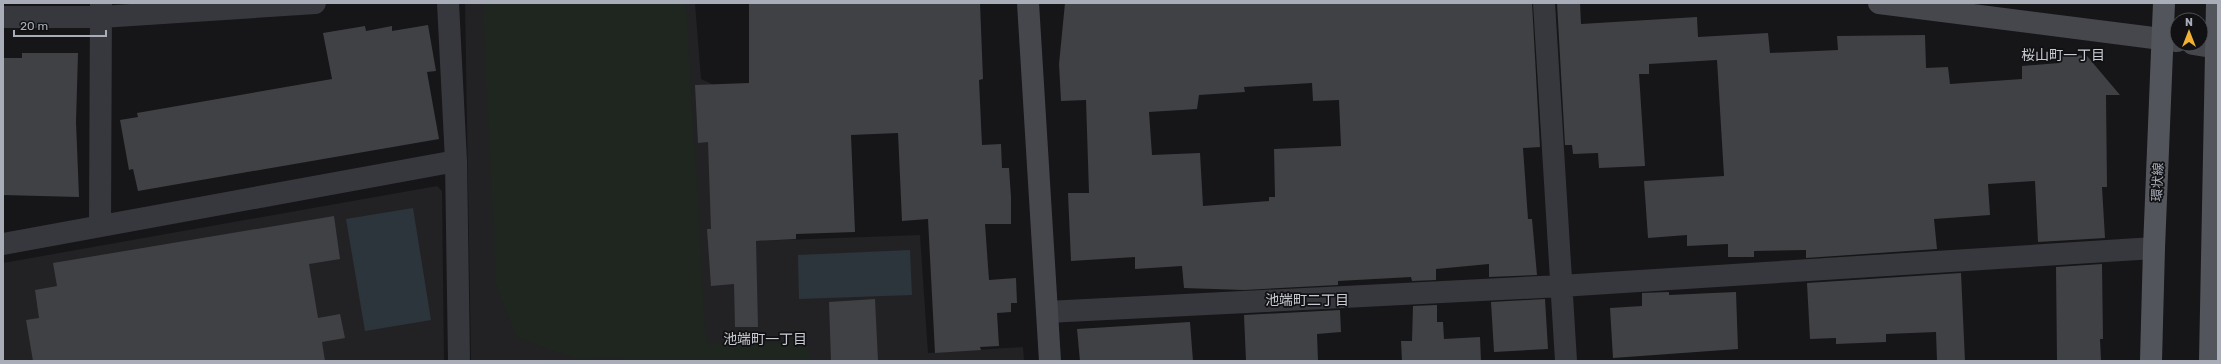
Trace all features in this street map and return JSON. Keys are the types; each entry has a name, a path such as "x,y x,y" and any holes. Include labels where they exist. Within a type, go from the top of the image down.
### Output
{"main road":[{"name":"環状線","path":"2164,3 2169,34"},
{"path":"2210,361 2215,242 2217,3"},
{"name":"環状線","path":"2151,361 2154,248 2169,52"}],"street":[{"path":"3,17 101,10 315,3"},
{"path":"448,3 456,161 459,361"},
{"path":"1028,3 1050,361"},
{"path":"1544,3 1566,361"},
{"path":"1879,3 2169,40"},
{"path":"100,226 101,10"},
{"path":"3,244 456,161"},
{"path":"1047,312 1561,286 2154,248"}],"shaded area":[{"path":"465,3 695,3 701,79 716,86 742,217 758,241 920,235 928,353 1023,347 1024,361 471,361"},
{"path":"483,3 686,3 706,344 802,342 810,351 810,361 625,361 624,357 575,359 516,337 496,284"},
{"path":"437,186 442,191 444,361 3,361 3,263"},
{"path":"413,208 431,320 365,331 346,219"},
{"path":"910,250 912,295 799,299 798,255"}],"building":[{"path":"749,3 980,3 983,79 979,80 982,145 1001,144 1002,168 1009,168 1011,197 1011,224 985,224 989,280 1016,278 1017,303 1011,303 1011,312 997,313 999,346 980,347 981,350 935,353 928,219 902,221 898,133 851,135 855,232 796,234 796,239 756,241 758,327 735,327 734,284 711,286 707,229 711,229 708,142 698,143 695,85 749,83"},
{"path":"1065,3 1532,3 1540,147 1523,148 1528,219 1532,219 1537,275 1489,277 1489,264 1436,269 1436,280 1412,281 1411,277 1338,281 1338,285 1244,290 1184,288 1182,266 1135,269 1135,257 1071,261 1068,193 1089,193 1086,100 1061,101 1059,64","holes":["1312,83 1313,101 1339,100 1341,146 1274,149 1275,197 1269,197 1269,201 1203,206 1200,153 1152,155 1149,112 1197,109 1199,95 1245,92 1244,87"]},
{"path":"1557,3 1580,3 1581,24 1697,17 1698,37 1768,33 1770,53 1838,50 1837,36 1925,35 1926,68 1948,67 1950,84 2022,79 2022,66 2059,63 2059,54 2087,56 2120,95 2106,95 2107,187 2102,187 2105,238 2038,242 2035,181 1988,184 1990,215 1934,219 1937,249 1806,258 1806,250 1754,251 1754,257 1728,257 1728,244 1687,246 1687,235 1648,238 1644,181 1724,176 1717,60 1649,64 1649,74 1639,74 1645,166 1599,168 1598,153 1573,154 1572,145 1565,145"},
{"path":"428,25 436,71 427,72 439,139 138,191 133,169 129,170 120,120 138,117 137,113 332,79 323,33 365,26 366,31 392,26 392,31"},
{"path":"22,53 78,53 76,122 79,197 3,195 3,58 22,58"},
{"path":"334,216 340,259 309,264 318,318 340,314 345,338 322,342 325,361 33,361 26,320 39,318 35,290 57,286 53,263"},
{"path":"2102,264 2103,339 2100,339 2101,360 2057,361 2056,267"},
{"path":"1961,273 1965,361 1937,361 1936,332 1886,334 1886,342 1836,344 1836,338 1810,339 1807,283"},
{"path":"1669,292 1669,295 1736,292 1738,349 1613,358 1610,308 1642,306 1642,293"},
{"path":"875,299 878,361 831,361 829,302"},
{"path":"1545,299 1548,349 1494,352 1491,302"},
{"path":"1437,305 1437,322 1443,322 1444,339 1480,337 1481,361 1402,361 1401,341 1412,341 1413,306"},
{"path":"1340,310 1341,332 1317,334 1318,361 1246,361 1244,315"},
{"path":"1190,322 1193,361 1080,361 1077,329"}],"district":[{"name":"桜山町一丁目","path":"2063,55"},
{"name":"池端町二丁目","path":"1307,300"},
{"name":"池端町一丁目","path":"765,339"}]}
